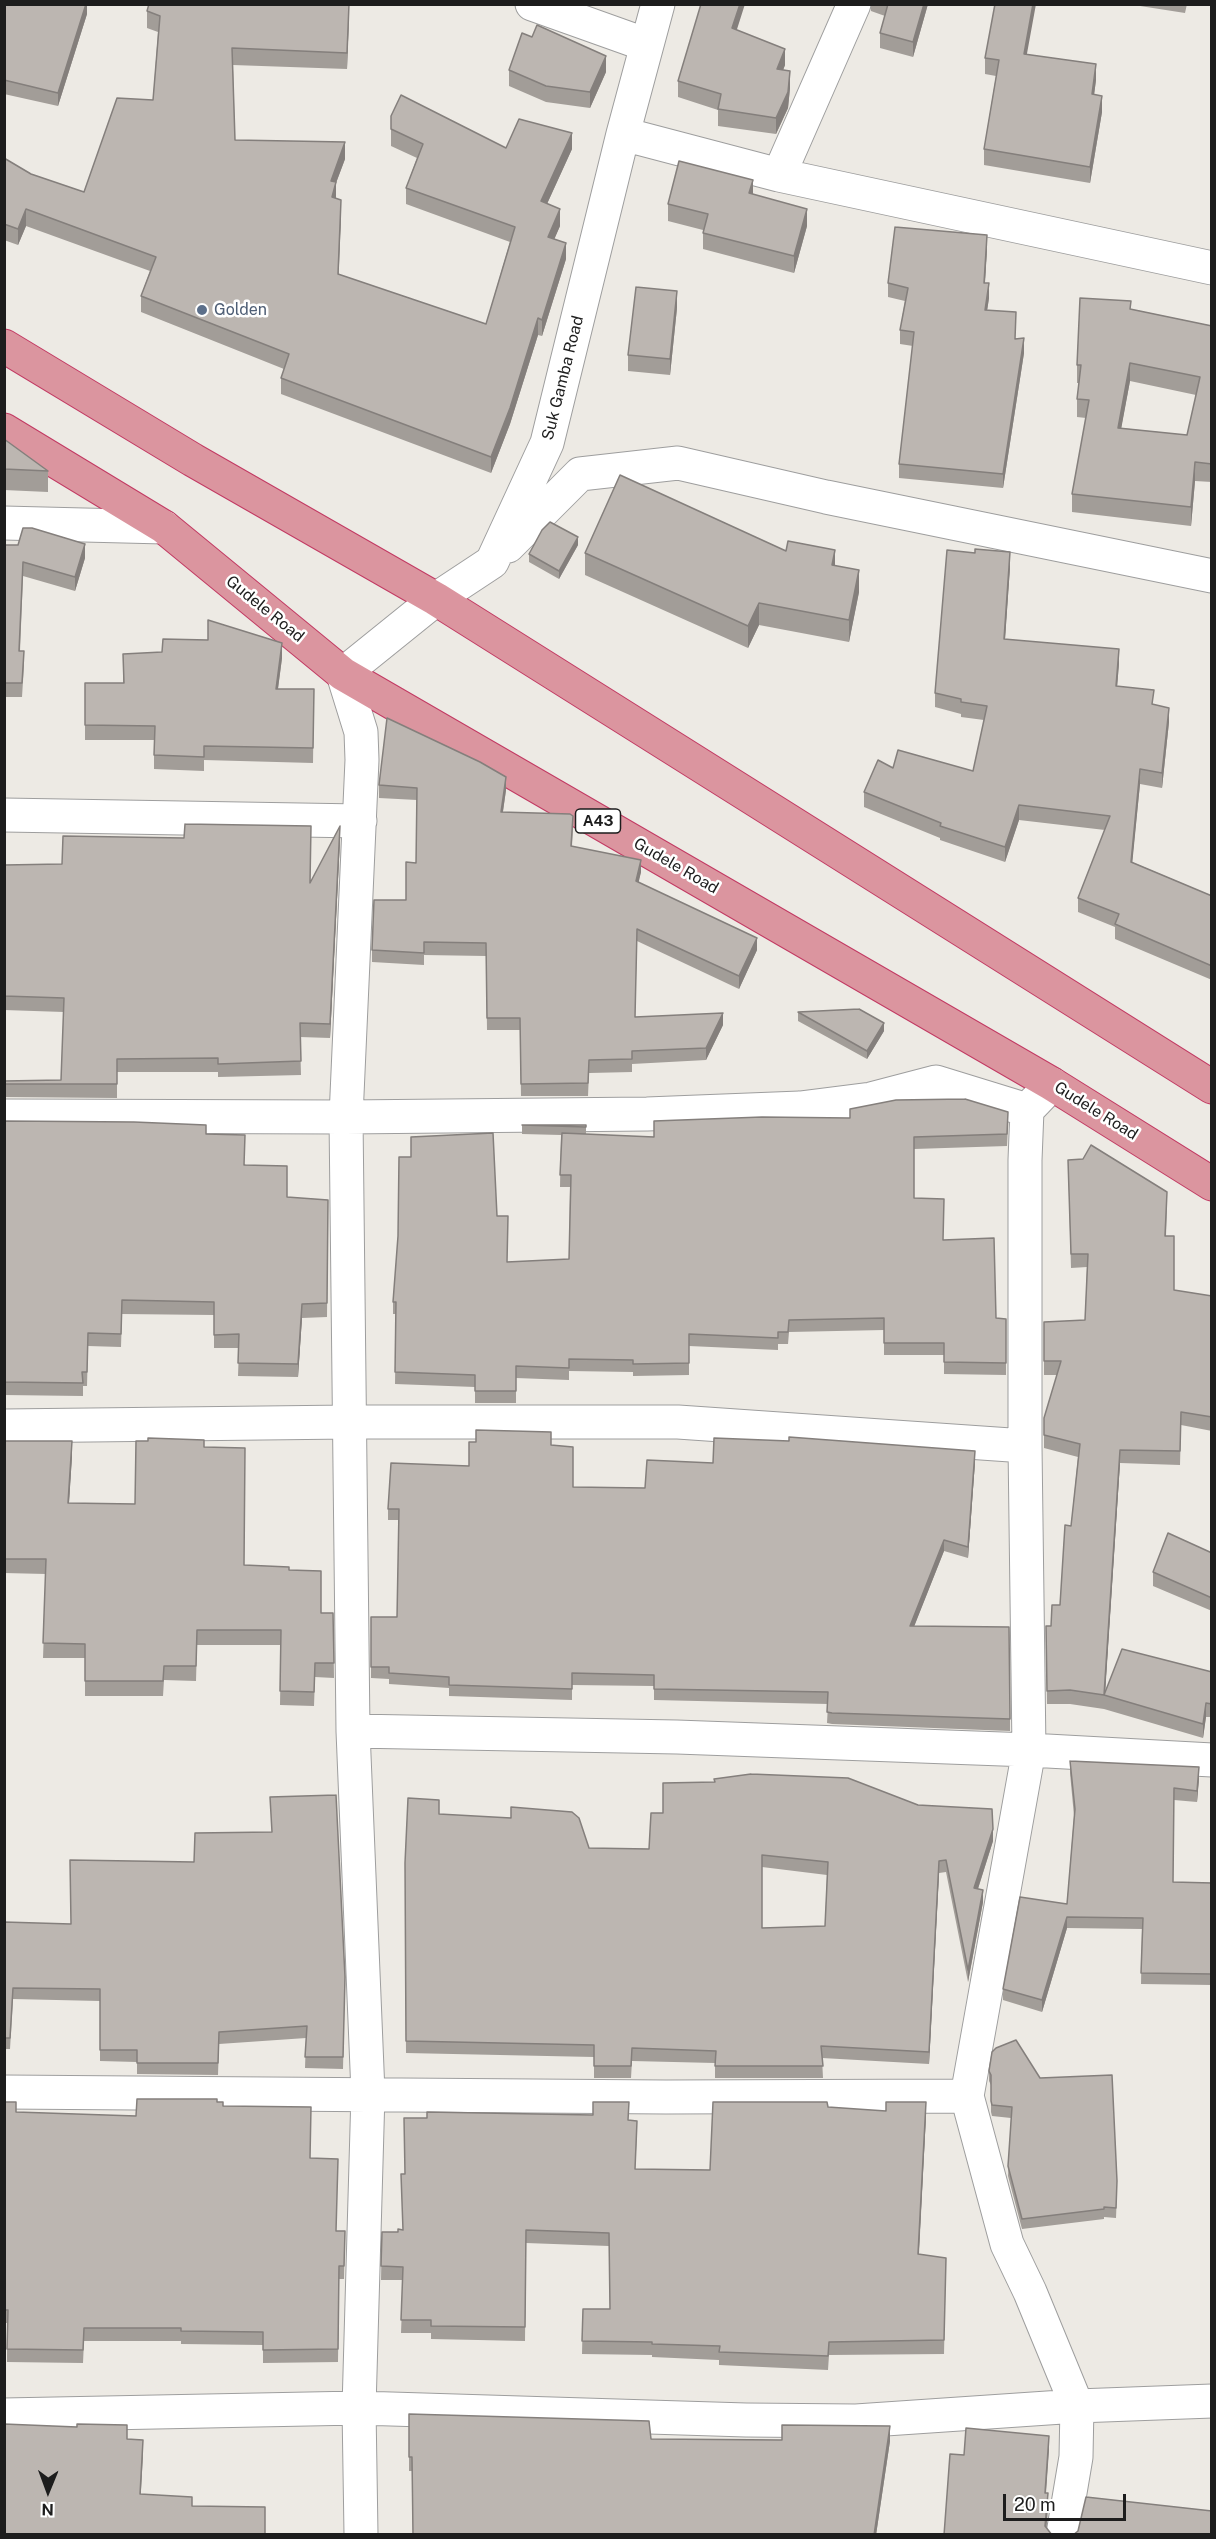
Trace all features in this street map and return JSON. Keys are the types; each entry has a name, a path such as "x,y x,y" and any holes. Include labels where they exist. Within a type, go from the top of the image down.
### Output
{"highway":[{"path":"4,346 193,460 436,599 1212,1087"},
{"name":"Gudele Road","path":"4,430 164,527 343,674 1052,1084 1212,1184"}],"street":[{"path":"532,4 647,45"},
{"name":"Suk Gamba Road","path":"492,562 548,443 623,134 658,4"},
{"path":"779,175 854,4"},
{"path":"623,134 779,175 1212,268"},
{"path":"361,2535 359,2408 368,2093 353,1731 346,1118 360,820 361,732 343,674 436,599 492,562 580,474 678,463 826,497 1212,576"},
{"path":"4,523 164,527"},
{"path":"4,815 360,820"},
{"path":"4,1116 346,1118 647,1114 800,1108 871,1099 936,1082 1027,1110"},
{"path":"1052,1084 1027,1110 1025,1160 1025,1446 1029,1750 967,2096 1007,2244 1030,2292 1077,2406 1076,2457 1063,2535"},
{"path":"4,1426 349,1422 678,1422 1025,1446"},
{"path":"353,1731 677,1737 1029,1750 1212,1760"},
{"path":"4,2092 666,2097 967,2096"},
{"path":"4,2415 359,2408 746,2420 856,2421 1077,2406 1212,2401"}],"building":[{"path":"4,4 86,4 58,93 4,80"},
{"path":"149,4 349,4 347,53 232,48 235,140 345,142 331,181 336,182 332,197 341,200 338,274 486,324 515,227 406,188 423,144 391,129 391,116 401,95 506,148 519,119 572,133 541,201 560,209 548,237 566,243 542,320 538,318 510,408 491,457 281,378 289,354 141,296 156,257 26,209 18,229 4,224 4,158 31,174 84,192 117,98 153,100 160,16 147,11"},
{"path":"701,4 740,4 732,28 785,49 777,69 790,71 788,92 776,118 718,109 721,94 678,81"},
{"path":"888,4 924,4 913,42 880,33"},
{"path":"995,4 1033,4 1024,54 1096,64 1092,94 1102,96 1090,167 984,149 999,60 985,58"},
{"path":"537,25 606,56 590,92 546,86 509,70 522,33 532,37"},
{"path":"679,161 753,180 749,193 807,209 794,256 703,233 708,214 668,204"},
{"path":"895,227 987,235 984,283 989,283 985,310 1016,312 1015,339 1024,338 1003,474 899,464 914,332 900,330 908,288 888,283"},
{"path":"636,287 677,291 670,359 628,355"},
{"path":"1080,298 1131,301 1130,309 1212,326 1212,464 1195,462 1191,507 1072,494 1089,400 1077,399 1081,365 1077,365","holes":["1130,363 1200,377 1187,435 1118,428"]},
{"path":"4,439 48,471 4,469"},
{"path":"620,475 786,551 788,541 835,550 832,565 859,570 849,620 759,603 748,626 585,553"},
{"path":"550,522 578,537 559,571 529,554 542,530"},
{"path":"23,528 32,528 85,544 75,577 23,562 19,651 24,651 22,683 4,683 4,545 18,545"},
{"path":"975,549 1010,552 1004,639 1119,649 1116,686 1154,690 1152,704 1169,708 1162,773 1140,769 1131,862 1212,896 1212,966 1115,924 1119,914 1078,898 1110,816 1019,805 1005,847 940,826 941,823 864,792 878,760 893,768 898,750 973,771 987,706 961,702 961,699 935,693 947,550 975,553"},
{"path":"208,620 282,643 276,689 314,689 313,748 204,746 204,757 154,755 155,726 85,725 85,683 124,683 123,654 162,652 163,639 208,640"},
{"path":"387,718 480,762 506,777 501,812 570,814 573,816 571,846 641,860 636,881 757,938 739,976 637,929 635,1017 723,1013 706,1048 632,1051 632,1059 589,1060 588,1083 521,1084 520,1018 487,1018 486,943 424,942 424,953 372,950 374,900 406,900 406,862 416,863 417,788 379,785"},
{"path":"185,824 311,826 310,883 340,826 330,1024 300,1023 301,1061 218,1064 218,1058 117,1059 117,1084 4,1084 4,1081 61,1080 64,998 4,996 4,865 62,864 63,836 184,838"},
{"path":"859,1009 884,1023 867,1051 798,1012"},
{"path":"965,1099 1008,1112 1007,1134 914,1137 914,1198 944,1199 943,1240 994,1238 996,1318 1006,1319 1006,1363 944,1362 944,1343 884,1343 884,1318 789,1320 788,1332 778,1332 778,1338 689,1334 689,1363 633,1364 633,1360 569,1359 569,1368 516,1366 516,1391 475,1391 475,1375 395,1372 396,1302 393,1302 398,1236 399,1157 411,1157 411,1137 493,1133 497,1216 508,1216 507,1262 569,1259 571,1175 560,1175 562,1133 654,1137 654,1121 762,1117 850,1118 850,1109 896,1100"},
{"path":"4,1121 206,1125 206,1134 245,1135 244,1165 287,1166 287,1197 328,1200 327,1303 302,1304 298,1364 238,1363 239,1334 214,1335 214,1302 122,1300 121,1334 88,1333 87,1372 82,1372 83,1383 4,1382"},
{"path":"522,1125 586,1125 586,1127"},
{"path":"1091,1145 1167,1192 1165,1236 1174,1236 1174,1290 1212,1296 1212,1417 1181,1412 1180,1451 1120,1450 1104,1695 1070,1690 1047,1691 1046,1626 1051,1626 1052,1605 1060,1605 1065,1525 1071,1526 1080,1444 1044,1435 1044,1418 1061,1361 1044,1361 1044,1322 1085,1320 1088,1254 1071,1254 1068,1160 1083,1159"},
{"path":"476,1430 551,1432 551,1445 573,1447 573,1487 645,1488 647,1460 713,1463 714,1438 789,1441 789,1437 975,1451 968,1547 944,1540 910,1626 1009,1627 1010,1719 832,1713 827,1712 828,1692 654,1689 654,1675 572,1673 572,1689 449,1685 449,1677 389,1673 389,1667 371,1667 371,1617 397,1617 399,1509 388,1509 391,1463 469,1466 469,1442 476,1442"},
{"path":"148,1438 204,1440 204,1447 245,1448 244,1565 321,1571 321,1613 333,1613 334,1663 315,1663 314,1692 280,1691 281,1630 197,1630 196,1666 164,1666 163,1681 85,1681 85,1644 43,1643 46,1559 4,1559 4,1441 72,1441 68,1503 135,1504 136,1441 148,1441"},
{"path":"1168,1533 1212,1553 1212,1598 1153,1572"},
{"path":"1122,1649 1212,1672 1212,1704 1206,1703 1203,1724 1104,1695"},
{"path":"1070,1761 1199,1767 1197,1791 1174,1788 1173,1882 1212,1883 1212,1974 1141,1973 1143,1918 1067,1917 1042,2000 1003,1989 1020,1897 1067,1904 1075,1809"},
{"path":"751,1774 848,1778 918,1805 992,1809 993,1829 974,1888 983,1890 968,1970 946,1860 939,1861 929,2052 821,2046 823,2066 715,2066 716,2051 632,2048 631,2066 594,2066 594,2045 406,2041 405,1863 408,1798 439,1800 439,1814 511,1818 511,1807 572,1812 579,1818 589,1848 649,1849 651,1813 663,1813 663,1783 715,1782 714,1779","holes":["762,1855 828,1862 825,1926 762,1928"]},
{"path":"336,1795 345,1977 343,2057 305,2057 307,2026 219,2032 218,2063 137,2063 137,2050 100,2050 100,1989 13,1988 10,2038 4,2038 4,1922 71,1924 70,1860 194,1862 195,1833 272,1832 270,1797"},
{"path":"1016,2040 1040,2078 1112,2075 1117,2181 1116,2208 1104,2207 1104,2209 1022,2219 1008,2166 1012,2107 992,2105 989,2071 992,2052"},
{"path":"137,2099 217,2099 217,2102 223,2102 223,2106 311,2107 310,2158 338,2159 336,2231 345,2231 344,2266 339,2266 338,2349 263,2350 263,2332 181,2331 181,2328 84,2328 83,2350 7,2349 8,2310 4,2310 4,2102 16,2102 16,2112 136,2116"},
{"path":"593,2102 629,2102 628,2120 637,2121 635,2169 710,2170 713,2102 827,2102 828,2107 886,2111 886,2102 926,2102 918,2254 946,2258 944,2340 829,2342 828,2356 719,2352 720,2346 582,2341 583,2309 610,2309 609,2233 526,2230 525,2327 431,2326 431,2320 401,2320 403,2267 381,2266 382,2232 403,2230 401,2174 405,2174 404,2118 427,2118 427,2112 593,2115"},
{"path":"409,2414 649,2421 651,2439 782,2440 782,2425 890,2426 874,2535 413,2535"},
{"path":"4,2424 77,2427 77,2424 127,2425 127,2439 143,2440 140,2494 192,2497 192,2506 265,2507 265,2535 4,2535"},
{"path":"966,2428 1049,2436 1045,2526 1052,2535 944,2535 950,2454 964,2455"},
{"path":"1086,2497 1212,2511 1212,2535 1073,2535 1078,2531"}],"place":[{"name":"Golden","path":"202,310"}]}
